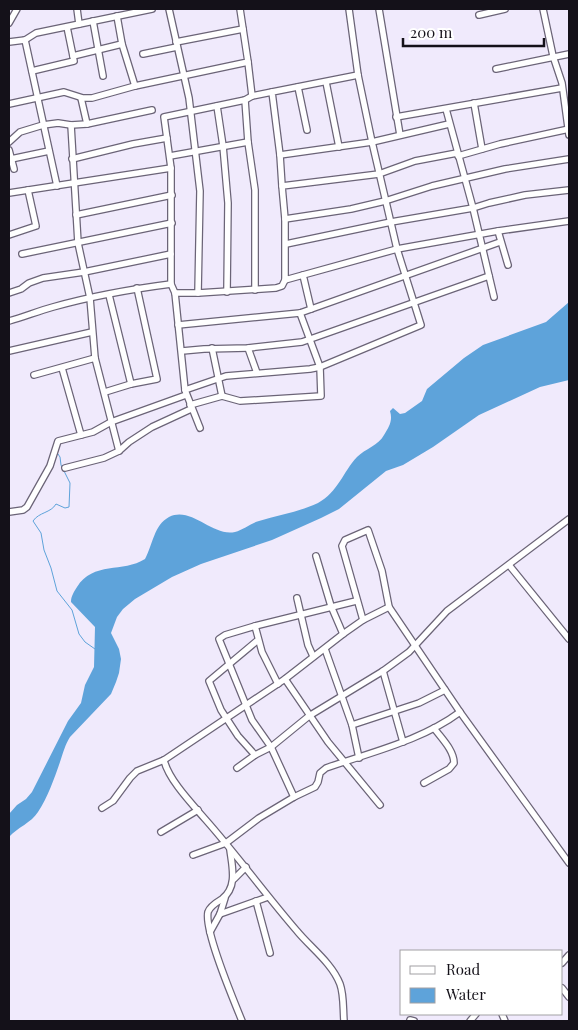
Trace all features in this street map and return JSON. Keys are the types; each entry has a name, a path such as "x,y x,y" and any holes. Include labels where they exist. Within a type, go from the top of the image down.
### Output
{"street":[{"path":"9,23 17,9"},
{"path":"77,9 79,24"},
{"path":"9,42 25,40 36,33 149,9"},
{"path":"169,9 184,75 200,191 198,293"},
{"path":"240,9 252,96"},
{"path":"9,512 23,510 27,507 50,466 58,441 92,432 112,422 226,376 320,367 421,325 397,249 385,201 358,75 349,9"},
{"path":"379,9 400,135"},
{"path":"479,15 505,9"},
{"path":"282,186 379,174 415,161 457,155 569,131 567,99 553,56 543,9"},
{"path":"117,16 122,44 135,86"},
{"path":"93,21 103,76"},
{"path":"32,70 74,61 67,27"},
{"path":"143,54 243,29"},
{"path":"25,40 57,186"},
{"path":"73,56 122,44"},
{"path":"496,69 569,54"},
{"path":"9,104 64,92 81,98 92,98 135,86 248,62"},
{"path":"200,428 186,393 175,293 171,284 171,168 164,117 245,100 252,96 358,75"},
{"path":"326,82 338,147"},
{"path":"298,87 307,130"},
{"path":"396,117 562,88"},
{"path":"175,293 227,292 276,288 282,286 285,280 285,219 280,155 272,92"},
{"path":"81,98 87,124"},
{"path":"245,100 248,142 256,190 255,290"},
{"path":"474,103 482,149"},
{"path":"217,106 228,203 227,292"},
{"path":"446,109 473,208 494,297"},
{"path":"9,142 20,132 44,125 58,123 71,125 87,124 152,110"},
{"path":"280,155 372,142 449,124"},
{"path":"71,125 78,243 90,298 95,358 120,451"},
{"path":"72,159 132,144 167,138"},
{"path":"170,156 248,142"},
{"path":"9,150 14,169"},
{"path":"11,159 50,151"},
{"path":"285,219 351,209 385,201 432,186 505,169 569,159"},
{"path":"9,194 171,168"},
{"path":"9,235 36,226 28,190"},
{"path":"286,244 391,222 473,208 489,202 525,195 569,190"},
{"path":"76,215 172,195"},
{"path":"285,280 397,249 498,231 569,221"},
{"path":"22,254 172,223"},
{"path":"498,231 508,265"},
{"path":"178,325 300,313 500,242"},
{"path":"9,293 43,278 84,272 171,254"},
{"path":"303,274 311,309"},
{"path":"182,351 293,344 489,276"},
{"path":"9,321 52,307 90,298 137,288 171,284"},
{"path":"105,392 157,379 137,288"},
{"path":"110,294 131,384"},
{"path":"65,468 104,458 120,451 129,442 152,427 210,398 222,396 240,400 321,396 320,367 300,313"},
{"path":"9,351 92,332"},
{"path":"212,348 222,396"},
{"path":"248,348 257,373"},
{"path":"34,375 95,358"},
{"path":"62,368 81,435"},
{"path":"237,768 270,747 310,716 410,652 447,612 569,519"},
{"path":"363,620 356,601 342,543 368,530 382,571 389,607 460,712 569,863"},
{"path":"316,556 331,606 343,634"},
{"path":"509,565 569,639"},
{"path":"297,598 308,645 314,656"},
{"path":"294,797 270,747 252,720 228,665 220,643 220,637 300,614 356,601"},
{"path":"102,808 112,801 138,770 164,760 278,684 363,620 389,607"},
{"path":"255,626 262,652 278,684"},
{"path":"255,755 238,736 221,710 209,681 258,640"},
{"path":"325,649 352,725 359,758"},
{"path":"383,671 403,742"},
{"path":"285,678 310,716 380,805"},
{"path":"352,725 419,704 445,690"},
{"path":"193,855 228,845 294,797 315,787 322,771 345,761 359,758 403,742 434,728 460,712"},
{"path":"424,783 449,769 454,763 451,752 434,728"},
{"path":"164,760 168,772 198,810 246,867 268,897 327,964 339,982 342,992 344,1021"},
{"path":"161,832 198,810"},
{"path":"228,845 234,879"},
{"path":"210,932 220,914 234,879 246,867"},
{"path":"226,896 208,912 210,932 242,1021"},
{"path":"220,914 268,897"},
{"path":"256,901 270,953"}],"water":[{"path":"569,302 569,380 540,387 479,415 433,447 403,465 386,471 339,509 272,540 201,564 172,577 135,599 123,609 117,617 111,633 119,649 121,659 119,673 111,694 70,737 45,800 38,812 9,837 9,814 32,792 68,721 81,703 85,685 94,667 95,627 71,602 74,592 84,579 100,570 127,566 145,559 157,530 164,520 169,517 186,515 218,530 235,532 256,522 318,503 331,493 357,457 382,438 390,424 390,411 393,408 400,414 405,413 422,401 427,389 464,358 483,345 546,322"}],"waterway":[{"path":"58,454 70,483 69,507 65,508 56,504 33,521 41,533 44,550 57,591 72,610 79,634 85,642 95,649"}]}
